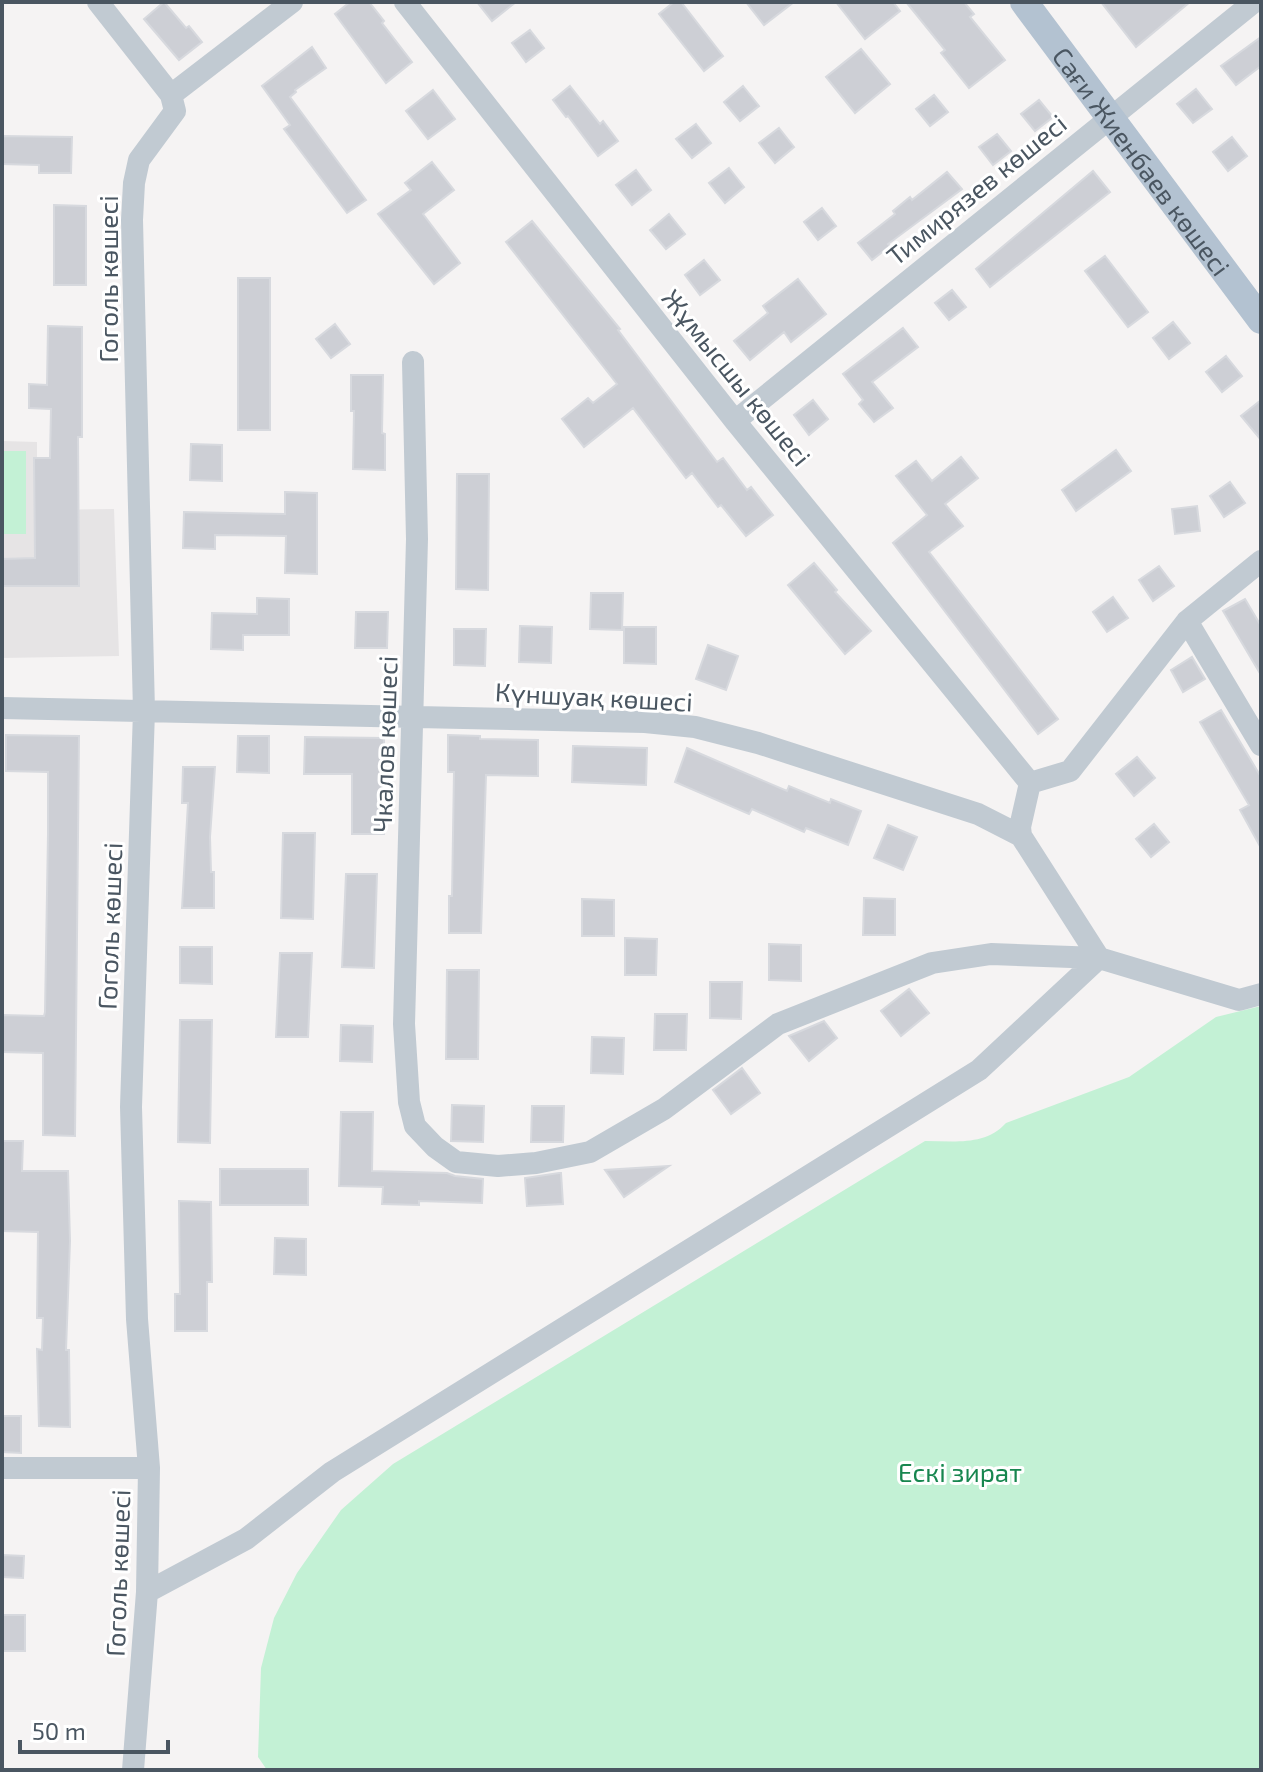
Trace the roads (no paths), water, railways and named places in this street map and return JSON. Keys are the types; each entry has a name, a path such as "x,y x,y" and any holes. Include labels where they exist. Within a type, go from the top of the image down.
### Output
{"main road":[{"name":"Сағи Жиенбаев көшесі","path":"1024,2 1261,320"}],"street":[{"path":"98,2 173,103"},
{"name":"Гоголь көшесі","path":"133,1770 147,1592 149,1468 137,1319 131,1107 144,711 132,220 134,183 139,160 173,103 292,2"},
{"name":"Жұмысшы көшесі","path":"405,2 735,421 1030,783"},
{"name":"Тимирязев көшесі","path":"735,421 1254,2"},
{"name":"Чкалов көшесі","path":"413,362 417,539 404,1024 409,1102 415,1126 435,1147 456,1162 498,1166 590,1152 664,1109 778,1024 932,963 991,954 1099,958"},
{"path":"1261,561 1187,621 1070,771 1030,783 1021,836 1099,958 1239,1000 1261,994"},
{"path":"1187,621 1261,745"},
{"name":"Күншуақ көшесі","path":"2,708 645,722 695,727 758,743 978,814 1021,836"},
{"path":"147,1592 246,1539 332,1472 979,1070 1099,958"},
{"path":"2,1468 149,1468"}],"park label":[{"name":"Ескі зират","path":"960,1471"}]}
